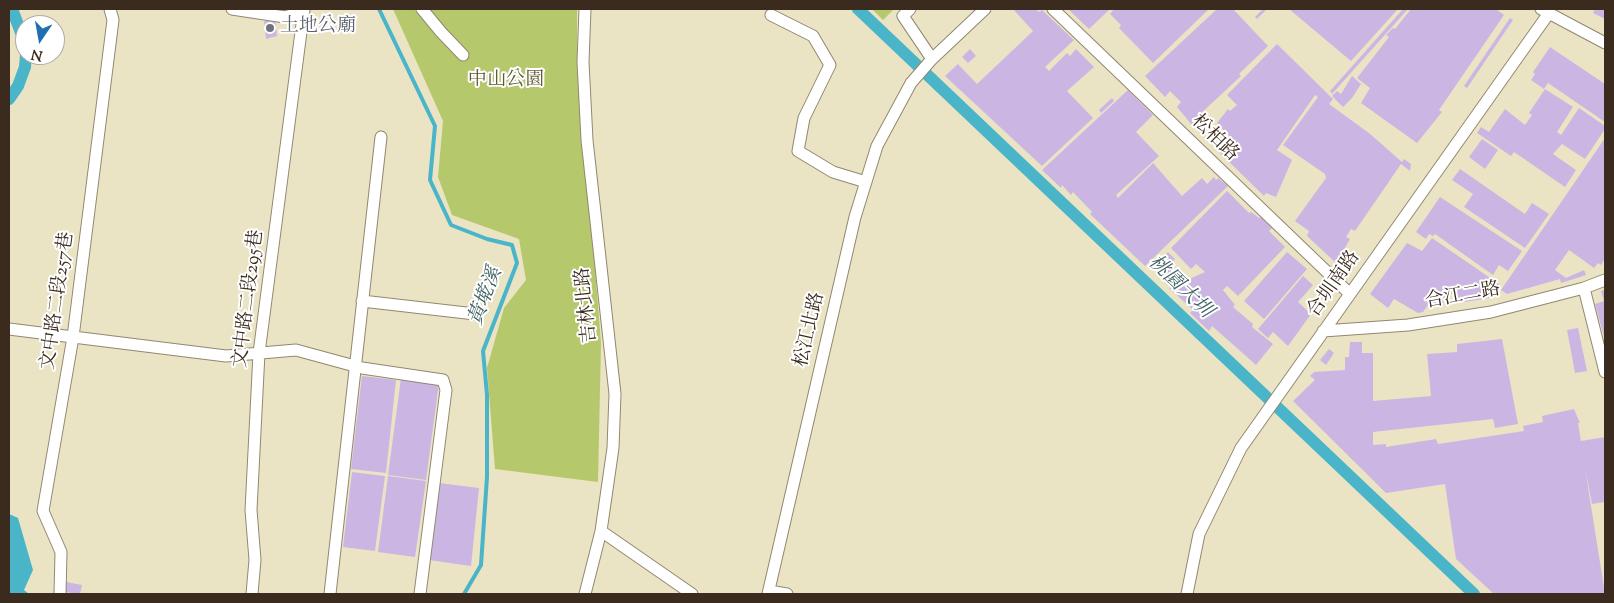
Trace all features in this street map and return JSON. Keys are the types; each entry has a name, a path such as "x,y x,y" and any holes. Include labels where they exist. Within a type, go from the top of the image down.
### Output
{"street":[{"name":"文中路二段257巷","path":"60,594 61,552 43,511 72,338 112,20 110,9"},
{"path":"232,9 285,17 304,10"},
{"path":"422,9 463,55"},
{"name":"吉林北路","path":"585,9 583,62 587,140 615,394 614,448 601,531 585,594"},
{"name":"松江北路","path":"769,592 853,227 877,146 911,82 930,61 985,9"},
{"name":"松柏路","path":"1053,9 1350,294"},
{"name":"文中路二段295巷","path":"252,594 255,560 251,510 259,353 304,10"},
{"path":"903,11 930,61"},
{"path":"1545,11 1605,43"},
{"name":"合圳南路","path":"1187,594 1199,534 1241,448 1350,294 1545,11"},
{"path":"771,15 813,36 830,64 804,118 798,151 833,172 866,182"},
{"path":"330,594 381,137"},
{"name":"合江二路","path":"1323,331 1408,325 1491,312 1584,288 1605,280"},
{"path":"1584,288 1605,372"},
{"path":"362,301 475,314"},
{"path":"9,329 226,356 296,350 354,366 442,380 445,384 420,594"},
{"path":"601,531 692,594"},
{"path":"769,592 786,594"}],"green space":[{"name":"中山公園","path":"393,9 577,9 577,45 601,343 598,482 495,469 487,368 504,308 526,280 519,239 452,215 438,177 443,121"},
{"path":"872,9 891,9 893,10 883,20"}],"water":[{"path":"9,514 18,518 33,570 24,590 29,594 9,594"}],"building":[{"path":"1013,9 1036,9 1039,12 1042,10 1074,40 1045,67 1049,71 1067,53 1070,56 1076,49 1094,67 1067,91 1093,118 1042,166 945,76 958,64 977,84 1033,31"},
{"path":"1068,9 1110,9 1089,29"},
{"path":"1114,9 1209,9 1153,63 1119,28 1121,25 1110,14"},
{"path":"1217,9 1233,9 1268,46 1239,74 1241,76 1197,117 1203,124 1196,130 1177,107 1181,102 1170,91 1165,97 1145,76"},
{"path":"1263,9 1267,9 1257,19 1255,17"},
{"path":"1289,9 1398,9 1351,61"},
{"path":"1403,9 1408,9 1332,94 1330,91"},
{"path":"1411,9 1496,9 1504,15 1439,110 1442,112 1417,143 1361,103 1370,88 1357,78 1389,37 1386,35 1393,28 1395,29"},
{"path":"1595,9 1605,9 1605,19 1593,13"},
{"path":"1510,18 1513,20 1467,88 1464,86"},
{"name":"土地公廟","path":"275,19 277,36 266,39 264,21"},
{"path":"1277,44 1333,99 1329,104 1369,133 1402,162 1404,159 1411,164 1410,171 1401,164 1355,231 1351,229 1346,237 1350,239 1336,263 1307,236 1309,231 1295,221 1326,178 1325,174 1283,145 1318,97 1315,95 1277,150 1292,160 1276,197 1266,193 1264,196 1217,150 1230,137 1217,123 1228,109 1230,111 1237,105 1227,95"},
{"path":"1550,47 1605,84 1605,122 1548,83 1544,89 1531,80 1535,74 1533,72"},
{"path":"970,49 976,56 968,63 962,57"},
{"path":"1352,76 1361,84 1352,98 1343,107 1332,96 1337,91 1341,94"},
{"path":"1545,89 1573,107 1557,132 1561,135 1579,108 1605,126 1605,129 1585,159 1562,144 1553,154 1576,170 1565,187 1514,152 1511,156 1477,133 1481,127 1489,132 1505,109 1525,125 1532,115 1529,113"},
{"path":"1128,90 1153,115 1136,132 1159,156 1116,195 1118,198 1153,163 1182,196 1202,178 1207,184 1214,177 1216,180 1218,178 1228,186 1145,266 1090,214 1092,212 1073,192 1071,195 1062,185 1061,188 1042,170"},
{"path":"1112,98 1114,101 1101,113 1099,110"},
{"path":"1605,138 1605,258 1601,265 1598,263 1594,268 1569,250 1555,270 1566,278 1584,270 1586,275 1561,283 1560,279 1507,294 1501,290"},
{"path":"1482,139 1498,150 1485,169 1469,157"},
{"path":"1460,169 1525,214 1532,203 1549,214 1525,248 1464,207 1473,194 1452,180"},
{"path":"1227,191 1249,213 1251,212 1259,218 1261,217 1272,228 1269,231 1285,247 1238,296 1227,286 1223,290 1235,305 1233,307 1253,324 1252,327 1273,344 1256,365 1212,326 1209,331 1190,313 1193,310 1169,288 1205,272 1196,264 1191,269 1171,248"},
{"path":"1440,197 1522,251 1508,271 1499,265 1493,275 1435,234 1433,236 1429,234 1426,239 1416,232"},
{"path":"1432,238 1499,284 1489,298 1464,302 1449,292 1440,308 1430,302 1423,312 1418,313 1394,299 1388,308 1370,294 1407,243 1422,251"},
{"path":"1168,252 1175,259 1170,264 1179,273 1169,284 1152,267"},
{"path":"1287,252 1307,269 1264,319 1244,301"},
{"path":"1303,276 1313,285 1298,302 1311,314 1288,346 1273,332 1268,338 1258,329"},
{"path":"1605,290 1605,340 1595,304 1604,301 1601,291"},
{"path":"1578,328 1587,371 1575,373 1567,330"},
{"path":"1502,339 1518,424 1495,428 1493,419 1373,432 1373,445 1386,444 1386,447 1436,439 1438,444 1524,431 1523,426 1543,422 1542,416 1574,409 1580,423 1578,423 1581,441 1605,437 1605,502 1592,504 1585,468 1605,594 1494,594 1456,559 1445,484 1386,493 1293,401 1315,380 1310,376 1314,372 1345,370 1345,357 1349,357 1350,342 1362,342 1362,353 1373,353 1373,401 1431,396 1427,354 1457,352 1457,344"},
{"path":"1329,349 1334,353 1326,365 1320,360"},
{"path":"362,376 396,380 386,473 351,469"},
{"path":"401,378 439,383 426,480 388,475"},
{"path":"352,472 385,476 375,551 343,547"},
{"path":"388,476 426,481 415,557 378,552"},
{"path":"439,483 479,488 471,566 429,560"},
{"path":"66,582 82,585 80,594 64,592"}],"waterway":[{"path":"12,9 15,17"},
{"name":"黃墘溪","path":"379,9 435,126 430,180 451,225 487,239 512,245 517,263 483,351 487,395 487,477 481,565 464,594"},
{"name":"桃園大圳","path":"858,9 1474,594"},
{"path":"9,99 18,86 25,65"}],"place":[{"name":"土地公廟","path":"270,28"}]}
